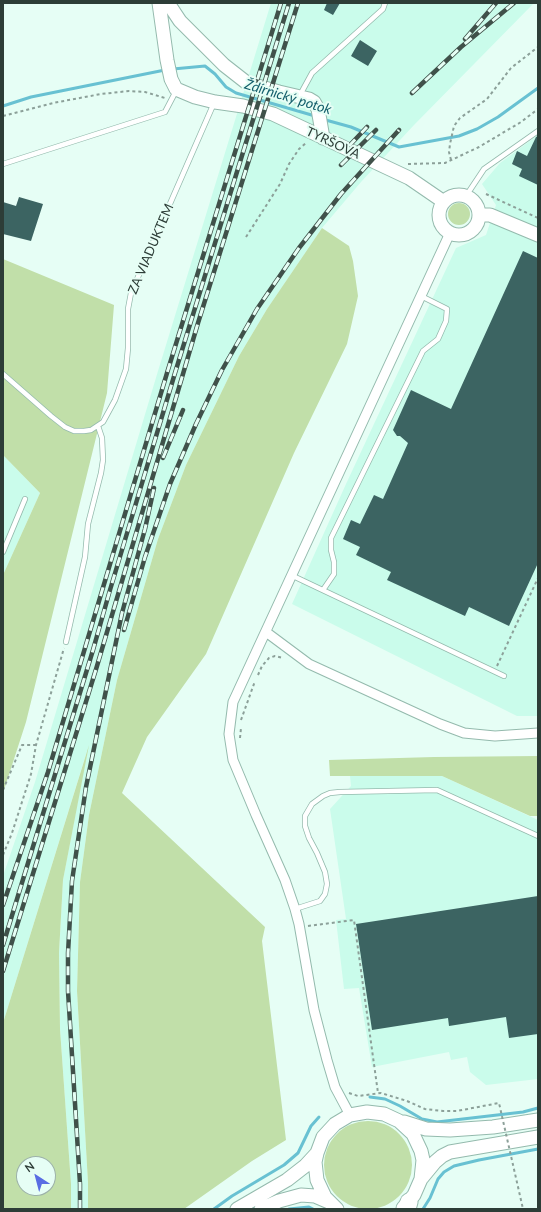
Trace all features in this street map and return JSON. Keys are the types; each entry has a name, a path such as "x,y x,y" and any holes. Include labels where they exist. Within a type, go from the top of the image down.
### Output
{"main road":[{"path":"159,3 167,60 174,84"},
{"path":"168,3 180,21 224,65 247,83 300,96 314,102 318,109 321,122 320,136"},
{"name":"TYRŠOVA","path":"174,84 195,97 214,102 243,106 272,114 409,178 444,202"},
{"path":"454,196 466,196 475,203 479,215 478,221 470,232 457,235 450,233 441,224 440,212 444,202 454,196"},
{"path":"479,215 490,215 538,235"},
{"path":"334,1206 325,1197 317,1180 315,1162 321,1141 328,1130 350,1115 375,1112 426,1129 450,1130 538,1120"},
{"path":"399,1121 413,1134 419,1146 423,1160 421,1179 418,1187 405,1207"},
{"path":"421,1179 439,1159 450,1152 538,1138"},
{"path":"237,1209 288,1180 305,1166 317,1153"},
{"path":"261,1209 279,1201 301,1195 315,1196 334,1206"}],"street":[{"path":"350,1115 335,1087 325,1053 314,1010 298,924 285,880 233,760 229,734 233,702 293,576 450,233"},
{"path":"266,632 309,664 433,721 464,733 495,736 538,733"}],"lane":[{"path":"300,96 312,73 383,9 385,3"},
{"path":"3,164 165,112 174,84"},
{"name":"ZA VIADUKTEM","path":"98,426 103,422 115,400 126,369 128,348 128,309 131,294 214,102"},
{"path":"466,196 484,169 538,130"},
{"path":"323,590 334,574 331,538 423,351 438,339 446,321 447,309 422,296"},
{"path":"3,374 65,427 74,431 84,431 91,430 98,426 102,438 103,460 101,473 88,524 85,556 66,642"},
{"path":"3,552 26,499"},
{"path":"293,576 504,676"},
{"path":"294,909 320,901 325,894 327,884 325,872 309,838 305,826 305,816 312,804 330,793 437,790 538,836"}],"path":[{"path":"451,160 449,152 450,144 454,126 460,118 487,99 511,68 538,46"},
{"path":"3,116 53,103 101,94 129,91 145,92 166,99"},
{"path":"402,164 445,163 479,147 521,122 538,109"},
{"path":"246,237 280,184 289,164 299,149 320,136"},
{"path":"486,194 538,218"},
{"path":"495,671 538,578"},
{"path":"3,855 12,833 31,774 36,745 66,642"},
{"path":"241,721 247,701 262,666 265,662 275,656 286,660"},
{"path":"240,739 241,727"},
{"path":"3,790 22,745 36,745"},
{"path":"306,926 354,920 378,1094"},
{"path":"348,1092 358,1096 378,1094 397,1097 425,1109 443,1111 457,1111 499,1103 523,1209"}],"shaded area":[{"path":"271,3 534,3 414,125 361,182 322,228 267,309 239,356 186,465 158,539 117,680 89,815 80,882 77,991 88,1183 88,1209 71,1209 71,1184 60,1029 59,953 63,880 87,751 3,1023 3,876 35,782 158,371"},
{"path":"538,135 538,716 517,716 292,604 456,248 486,235 496,205 482,184 500,163"},
{"path":"455,203 463,203 470,210 470,218 463,225 455,225 448,218 448,210"},
{"path":"322,228 349,246 353,261 358,296 347,344 294,453 206,654 147,737 122,793 265,927 262,941 286,1140 252,1161 184,1209 88,1209 88,1183 77,991 80,882 89,815 117,680 158,539 186,465 239,356 267,309"},
{"path":"3,259 114,305 107,393 26,722 3,793 3,575 40,493 3,455"},
{"path":"3,455 40,493 3,575"},
{"path":"89,745 63,880 59,953 60,1029 71,1184 71,1209 3,1209 3,1023"},
{"path":"538,756 538,816 530,816 442,776 330,776 329,760 434,757"},
{"path":"350,776 442,776 538,820 538,1079 486,1085 470,1072 467,1057 451,1060 449,1052 372,1067 359,988 344,989 336,920 346,919 330,809 351,786"},
{"path":"368,1121 385,1125 399,1134 408,1148 412,1165 408,1182 399,1196 385,1205 368,1209 351,1205 337,1196 328,1182 324,1165 328,1148 337,1134 351,1125"}],"building":[{"path":"327,3 340,3 333,15 324,10"},
{"path":"360,40 377,51 368,66 351,56"},
{"path":"538,136 538,185 519,176 522,169 512,164 517,151 527,156 536,137"},
{"path":"19,197 43,204 31,241 3,234 3,202 16,206"},
{"path":"523,251 538,258 538,563 509,626 469,607 465,616 387,580 391,572 356,555 360,547 343,539 351,520 360,524 374,495 383,499 408,443 400,436 397,436 393,430 411,390 451,409"},
{"path":"538,896 538,1034 509,1038 506,1017 449,1026 448,1018 372,1030 356,924"}],"waterway":[{"name":"Ždírnický potok","path":"173,69 205,66 215,74 226,87 236,93 315,116"},
{"name":"Ždírnický potok","path":"3,106 31,97 165,70"},
{"name":"Ždírnický potok","path":"322,119 351,127 399,147 459,136 477,129 498,117 538,88"},
{"path":"370,1097 385,1099 422,1119 437,1122 523,1112 538,1108"},
{"path":"214,1209 232,1196 284,1165 298,1153 311,1126 319,1117"},
{"path":"423,1209 430,1198 438,1179 444,1172 454,1166 538,1149"},
{"path":"289,1209 309,1207 313,1209"}],"railway":[{"path":"3,905 48,772 167,373 281,3"},
{"path":"3,945 93,650 175,373 289,3"},
{"path":"3,971 97,666 198,323 298,3"},
{"path":"465,39 496,3"},
{"path":"412,93 461,47 514,3"},
{"path":"349,146 367,127"},
{"path":"341,165 376,130"},
{"path":"124,630 145,557 170,484 196,424 222,370 257,309 299,248 341,194 399,130"},
{"path":"163,458 183,410"},
{"path":"80,1209 80,1184 68,991 68,953 72,881 86,787 122,613 145,529 154,488"}]}
